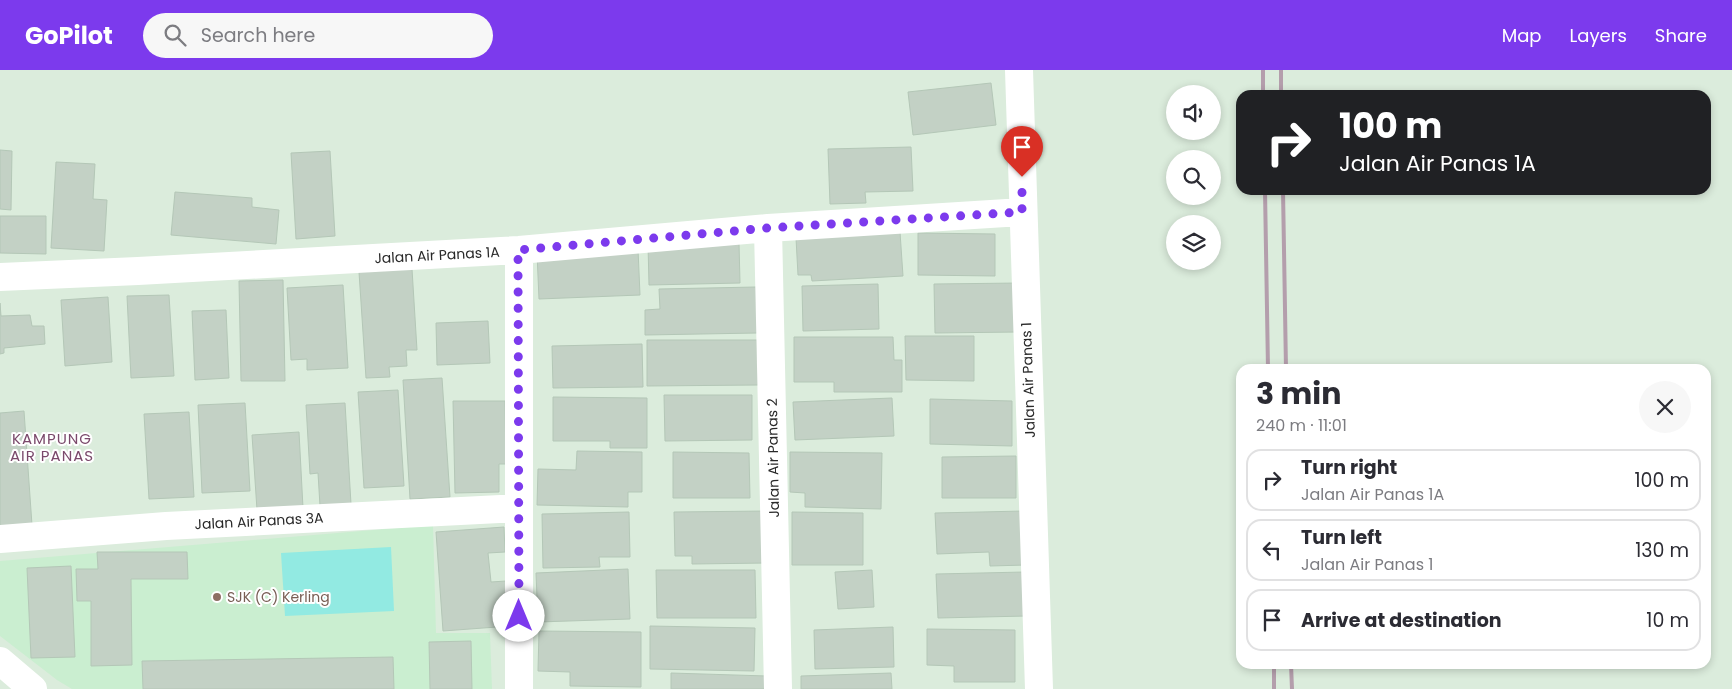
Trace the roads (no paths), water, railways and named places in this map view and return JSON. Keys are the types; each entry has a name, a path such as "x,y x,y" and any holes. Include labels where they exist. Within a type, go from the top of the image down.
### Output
{"street":[{"name":"Jalan Air Panas 1","path":"1019,70 1022,212 1039,689"},
{"name":"Jalan Air Panas 1A","path":"0,277 518,250 768,228 1022,212"},
{"name":"Jalan Air Panas 2","path":"768,228 778,689"},
{"path":"518,250 518,689"},
{"name":"Jalan Air Panas 3A","path":"0,539 166,526 519,508"},
{"path":"0,661 33,689"}],"railway":[{"path":"1263,70 1263,90"},
{"path":"1281,70 1281,90"},
{"path":"1265,195 1268,364"},
{"path":"1283,195 1286,364"},
{"path":"1274,669 1274,689"},
{"path":"1291,669 1292,689"}],"place":[{"name":"SJK (C) Kerling","path":"217,597"}],"district":[{"name":"KAMPUNG AIR PANAS","path":"52,448"}]}
